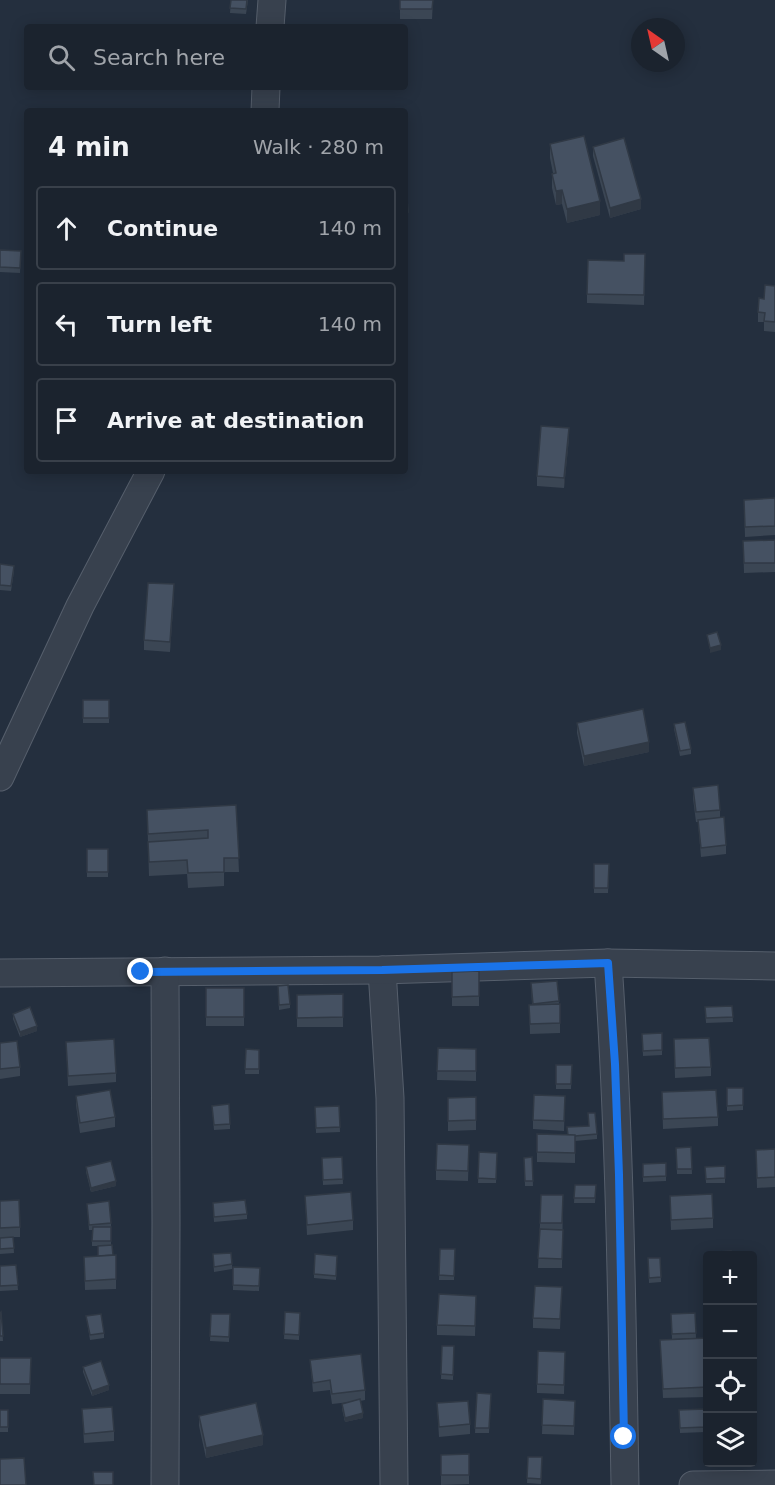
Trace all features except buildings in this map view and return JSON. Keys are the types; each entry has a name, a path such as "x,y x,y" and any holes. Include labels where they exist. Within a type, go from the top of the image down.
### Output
{"street":[{"path":"270,24 272,0"},
{"path":"264,108 266,90"},
{"path":"0,777 80,606 149,474"},
{"path":"0,973 382,970 608,963 775,966"},
{"path":"608,963 619,1175 625,1485"},
{"path":"382,970 390,1098 394,1485"},
{"path":"165,971 165,1485"},
{"path":"693,1485 775,1484"}],"route":[{"path":"141,972 382,970 608,963 619,1175 624,1437"}]}
